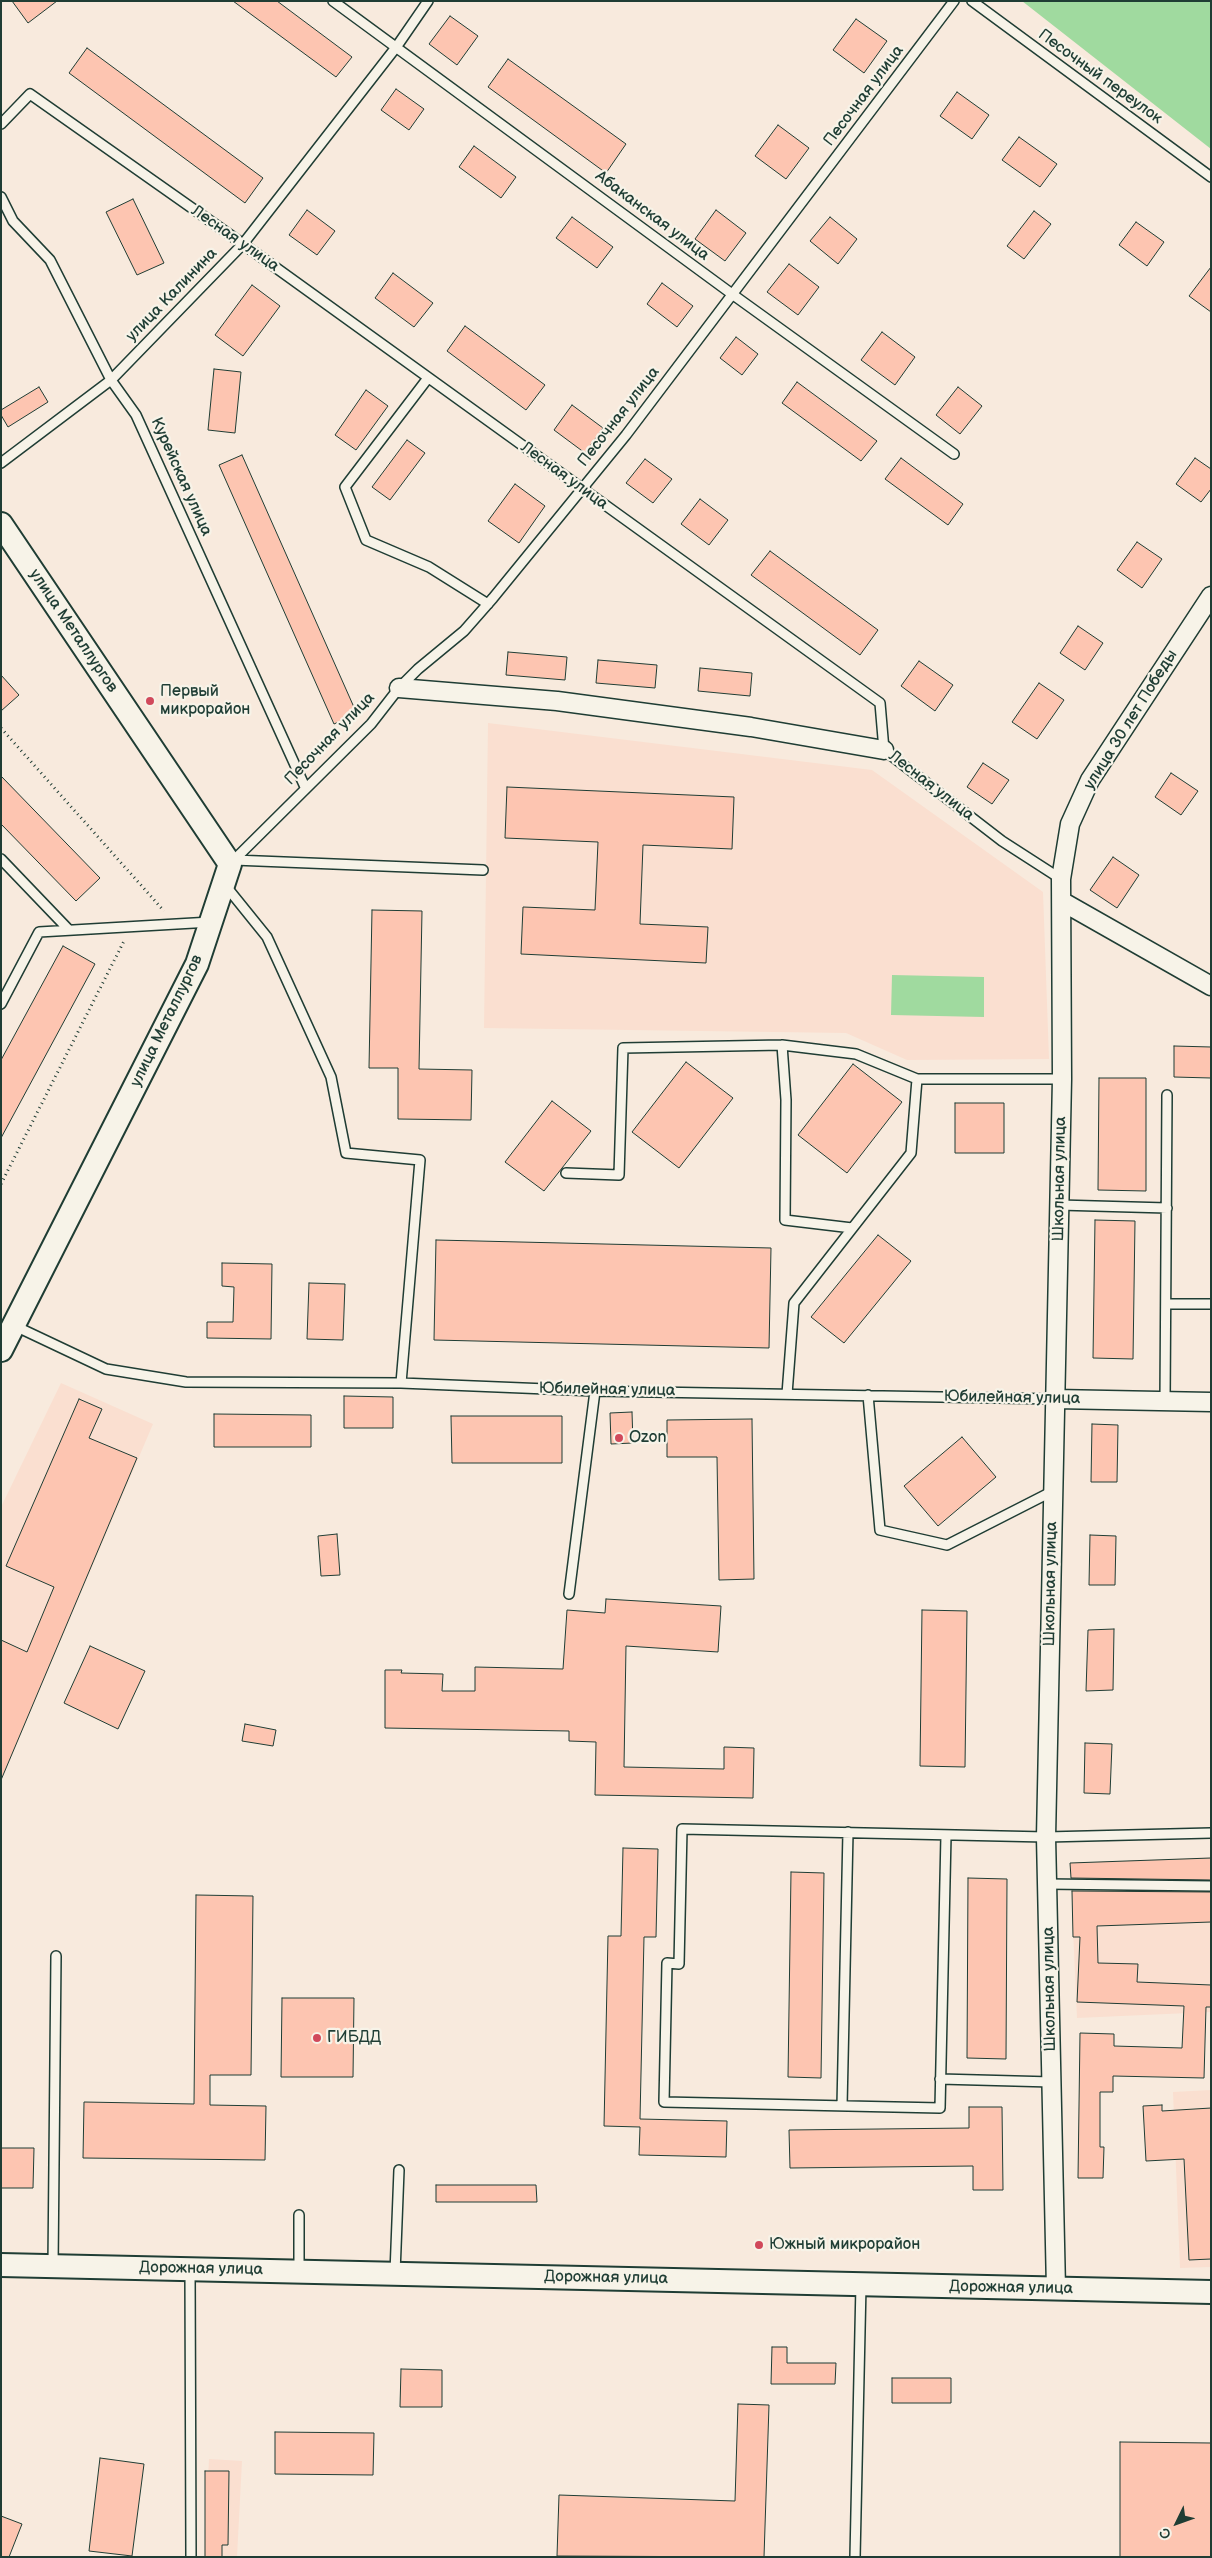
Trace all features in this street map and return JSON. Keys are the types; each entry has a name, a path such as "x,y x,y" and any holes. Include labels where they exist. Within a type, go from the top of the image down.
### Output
{"street":[{"name":"улица Металлургов","path":"1,524 229,869 197,964 5,1341"},
{"name":"улица 30 лет Победы","path":"1061,880 1070,824 1090,780 1211,596"},
{"path":"399,688 557,702 751,727 884,750"},
{"name":"Школьная улица","path":"1056,2289 1046,1837 1062,1079 1063,902 1061,880"},
{"path":"1063,902 1211,986"},
{"name":"Юбилейная улица","path":"1055,1399 1211,1402"},
{"name":"Дорожная улица","path":"1,2265 1211,2292"}],"lane":[{"name":"Абаканская улица","path":"334,1 732,294 954,454"},
{"name":"улица Калинина","path":"1,464 111,380 243,244 397,46 428,1"},
{"name":"Песочная улица","path":"229,869 305,787 371,724 399,688 464,631 488,604 582,489 954,1"},
{"name":"Песочный переулок","path":"972,1 1211,177"},
{"name":"Лесная улица","path":"1,124 30,94 243,244 880,703 884,750 1002,841 1061,880"},
{"name":"Курейская улица","path":"1,197 13,221 50,260 111,380 136,415 305,787"},
{"path":"428,378 345,487 366,540 429,567 488,604"},
{"path":"1,859 69,930"},
{"path":"401,1383 420,1160 346,1153 330,1077 267,937 229,869 484,870"},
{"path":"1,1004 39,932 211,922"},
{"path":"566,1173 618,1175 623,1048 782,1045 856,1054 917,1079 1062,1079"},
{"path":"782,1045 786,1100 785,1220 852,1228"},
{"path":"787,1394 794,1303 910,1153 917,1079"},
{"path":"1165,1401 1168,1095"},
{"path":"1059,1204 1166,1208"},
{"path":"1166,1304 1211,1304"},
{"name":"Юбилейная улица","path":"5,1341 106,1370 186,1382 401,1383 595,1391 1055,1399"},
{"path":"569,1594 595,1391"},
{"path":"868,1395 880,1530 947,1545 1053,1491"},
{"path":"946,1835 940,2108 664,2102 667,1963 679,1964 682,1829 1046,1837 1211,1833"},
{"path":"842,2106 848,1832"},
{"path":"1047,1884 1211,1886"},
{"path":"53,2266 56,1956"},
{"path":"940,2079 1052,2082"},
{"path":"395,2274 399,2170"},
{"path":"299,2216 299,2272"},
{"path":"190,2269 191,2557"},
{"path":"855,2557 860,2284"}],"path":[{"path":"1,728 176,924"},
{"path":"1,1184 131,927"}],"shaded area":[{"path":"488,723 872,770 1043,892 1049,1059 907,1060 846,1033 484,1028"},
{"path":"61,1383 153,1424 1,1781 1,1507"},
{"path":"1211,1857 1211,2012 1077,2018 1070,1863"},
{"path":"1211,2090 1211,2267 1180,2268 1173,2092"},
{"path":"209,2459 242,2461 237,2557 204,2557"}],"green space":[{"path":"1022,1 1211,1 1211,149"},
{"path":"892,975 984,977 984,1017 891,1015"}],"building":[{"path":"12,1 57,1 28,23"},
{"path":"233,1 277,1 352,57 336,77"},
{"path":"450,16 478,36 457,65 429,44"},
{"path":"856,19 887,41 864,73 833,50"},
{"path":"87,48 263,178 245,203 69,73"},
{"path":"508,59 626,144 606,173 488,87"},
{"path":"396,89 424,109 409,130 381,110"},
{"path":"957,92 989,115 972,139 940,116"},
{"path":"778,125 809,148 786,179 755,156"},
{"path":"1019,137 1057,164 1040,187 1002,160"},
{"path":"474,146 516,177 501,198 459,167"},
{"path":"133,199 164,263 137,275 106,212"},
{"path":"307,210 335,231 317,255 289,235"},
{"path":"716,210 746,233 725,261 695,239"},
{"path":"1034,211 1051,224 1024,259 1007,246"},
{"path":"572,217 613,247 597,268 556,238"},
{"path":"830,217 857,239 838,264 810,241"},
{"path":"1136,222 1164,242 1147,266 1119,245"},
{"path":"789,264 819,287 798,315 767,292"},
{"path":"1211,267 1211,312 1189,296"},
{"path":"393,273 433,303 414,327 375,298"},
{"path":"662,283 693,306 677,327 647,304"},
{"path":"252,285 280,306 243,356 215,335"},
{"path":"465,326 545,385 526,410 447,351"},
{"path":"882,332 915,357 895,385 861,360"},
{"path":"736,337 758,354 742,375 720,358"},
{"path":"214,369 241,372 235,433 208,430"},
{"path":"797,382 877,441 861,461 782,403"},
{"path":"39,387 48,402 8,427 1,415 1,410"},
{"path":"958,387 982,406 960,434 936,415"},
{"path":"366,390 388,406 356,450 335,435"},
{"path":"572,405 603,428 585,453 554,430"},
{"path":"407,440 425,453 390,500 372,487"},
{"path":"242,455 357,714 334,724 219,465"},
{"path":"901,458 963,504 948,525 885,479"},
{"path":"1195,458 1211,469 1211,489 1201,502 1176,484"},
{"path":"645,459 672,479 653,503 626,483"},
{"path":"515,484 545,506 519,543 488,521"},
{"path":"700,499 728,520 709,545 681,524"},
{"path":"1137,542 1162,559 1142,588 1117,570"},
{"path":"770,551 878,630 860,655 751,575"},
{"path":"1078,626 1103,643 1085,670 1060,653"},
{"path":"508,652 567,657 565,680 506,675"},
{"path":"598,660 657,665 655,688 596,683"},
{"path":"919,661 953,685 935,711 901,686"},
{"path":"700,668 752,673 750,696 698,691"},
{"path":"1,675 19,695 1,711"},
{"path":"1039,683 1064,700 1037,739 1012,722"},
{"path":"983,763 1009,780 992,804 967,787"},
{"path":"1171,773 1198,791 1181,815 1155,797"},
{"path":"1,776 100,878 76,901 1,824"},
{"path":"507,787 734,797 732,849 643,845 640,924 708,927 706,963 521,954 523,907 595,910 598,842 505,838"},
{"path":"1113,857 1139,875 1117,908 1090,890"},
{"path":"372,910 422,911 419,1069 472,1070 471,1120 398,1119 398,1068 369,1068"},
{"path":"63,946 95,964 1,1138 1,1060"},
{"path":"1174,1046 1211,1047 1211,1078 1174,1077"},
{"path":"686,1062 733,1098 679,1168 632,1132"},
{"path":"853,1064 902,1102 847,1173 798,1135"},
{"path":"1099,1078 1146,1078 1146,1191 1098,1190"},
{"path":"552,1101 591,1131 544,1191 505,1162"},
{"path":"955,1103 1004,1103 1004,1153 955,1153"},
{"path":"1095,1220 1135,1221 1133,1359 1093,1358"},
{"path":"878,1235 911,1261 844,1343 811,1317"},
{"path":"436,1240 771,1248 769,1348 434,1340"},
{"path":"222,1263 272,1264 271,1339 207,1338 207,1322 233,1322 234,1287 222,1286"},
{"path":"309,1283 345,1284 343,1340 307,1339"},
{"path":"344,1396 393,1397 393,1428 344,1428"},
{"path":"79,1399 102,1409 89,1438 137,1458 1,1780 1,1640 27,1652 54,1587 6,1566"},
{"path":"632,1412 633,1443 611,1444 610,1413"},
{"path":"214,1414 311,1415 311,1447 214,1447"},
{"path":"451,1416 562,1416 562,1463 452,1463"},
{"path":"752,1419 754,1579 719,1580 717,1457 667,1457 667,1420"},
{"path":"1092,1424 1118,1425 1117,1482 1091,1482"},
{"path":"962,1437 996,1477 938,1526 904,1486"},
{"path":"337,1534 340,1575 321,1576 318,1536"},
{"path":"1090,1535 1116,1536 1115,1585 1089,1585"},
{"path":"606,1599 721,1606 718,1652 626,1646 624,1767 724,1769 724,1747 754,1748 753,1798 595,1795 596,1742 569,1741 569,1731 385,1728 385,1670 402,1670 401,1673 443,1674 442,1691 475,1691 475,1667 563,1669 567,1610 605,1613"},
{"path":"922,1610 967,1611 965,1767 920,1766"},
{"path":"1114,1629 1113,1690 1086,1691 1088,1630"},
{"path":"90,1646 145,1671 118,1729 64,1703"},
{"path":"245,1724 276,1730 273,1746 242,1741"},
{"path":"1085,1743 1112,1744 1110,1794 1084,1793"},
{"path":"623,1848 658,1849 656,1937 644,1937 640,2119 727,2121 726,2157 639,2155 640,2127 604,2126 608,1936 621,1936"},
{"path":"1211,1858 1211,1880 1071,1878 1070,1863"},
{"path":"791,1872 824,1873 821,2078 788,2077"},
{"path":"968,1878 1007,1879 1006,2059 967,2058"},
{"path":"1072,1891 1211,1892 1211,1922 1097,1926 1098,1963 1138,1964 1137,1982 1211,1985 1211,2007 1206,2007 1204,2078 1113,2076 1113,2092 1100,2092 1100,2147 1104,2147 1103,2178 1078,2178 1080,2033 1114,2034 1114,2046 1182,2048 1184,2006 1077,2002 1080,1937 1073,1937"},
{"path":"196,1895 253,1896 251,2075 210,2075 210,2105 266,2106 265,2160 83,2158 84,2102 194,2104"},
{"name":"ГИБДД","path":"282,1998 354,1998 353,2077 281,2077"},
{"path":"1162,2105 1162,2111 1211,2108 1211,2259 1189,2260 1184,2159 1146,2161 1143,2106"},
{"path":"969,2107 1002,2107 1003,2190 973,2190 973,2166 790,2168 789,2130 969,2128"},
{"path":"1,2148 34,2148 33,2188 1,2188"},
{"path":"436,2185 536,2185 537,2202 436,2202"},
{"path":"772,2347 787,2347 787,2363 836,2363 835,2384 771,2384"},
{"path":"401,2369 442,2370 442,2407 400,2407"},
{"path":"892,2378 951,2378 951,2403 892,2403"},
{"path":"738,2404 769,2405 764,2557 557,2556 559,2495 735,2501"},
{"path":"275,2432 374,2433 373,2475 275,2474"},
{"path":"1120,2442 1211,2443 1211,2557 1120,2557"},
{"path":"100,2458 144,2464 132,2556 89,2551"},
{"path":"205,2471 229,2471 228,2545 222,2545 222,2557 205,2557"},
{"path":"1,2516 22,2524 9,2557 1,2557"}],"place":[{"name":"Первый микрорайон","path":"150,701"},
{"name":"Ozon","path":"619,1438"},
{"name":"ГИБДД","path":"317,2038"},
{"name":"Южный микрорайон","path":"759,2245"}]}
